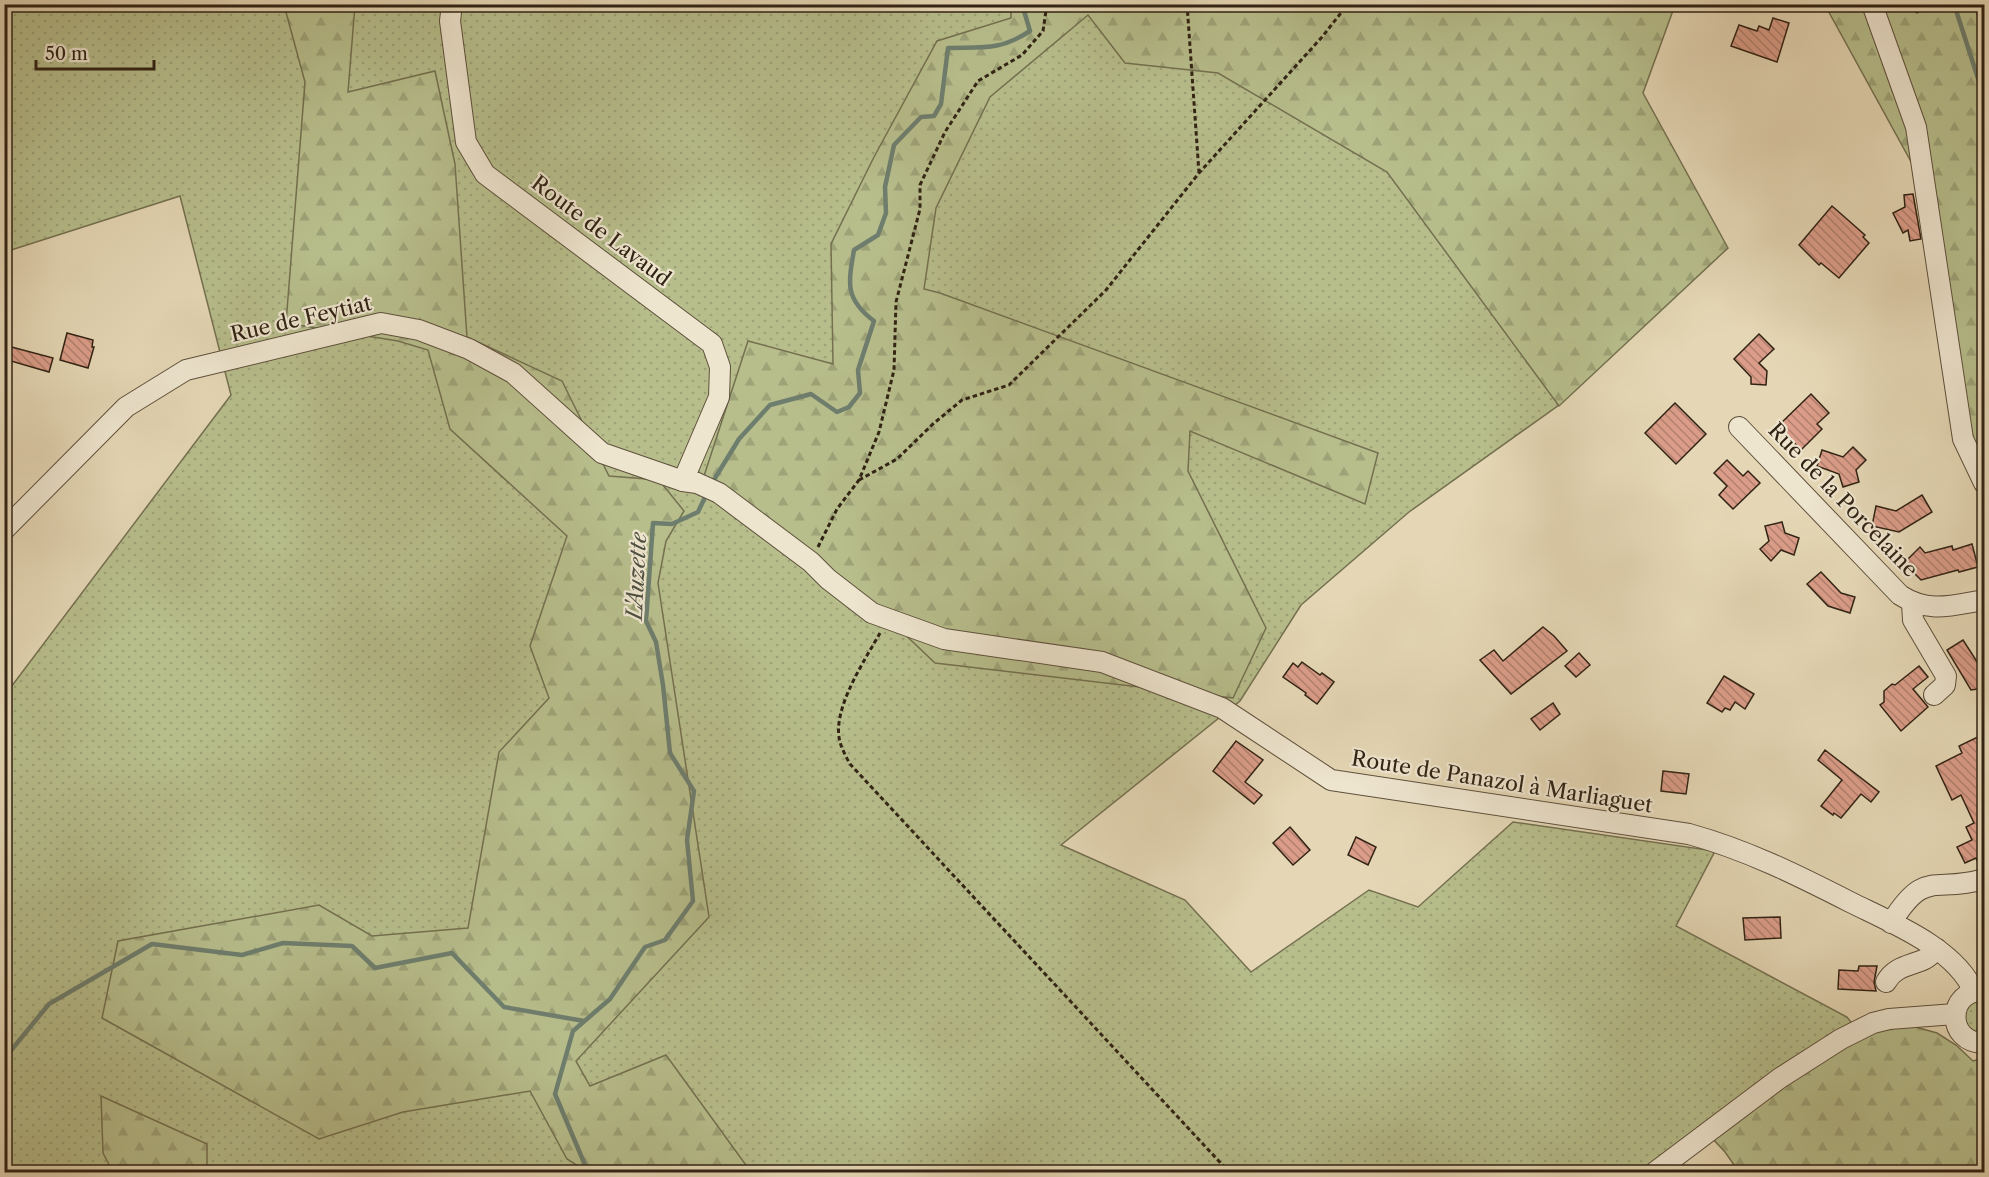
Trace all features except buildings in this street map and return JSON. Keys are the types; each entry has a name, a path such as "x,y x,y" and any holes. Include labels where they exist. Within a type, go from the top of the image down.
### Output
{"street":[{"name":"Route de Lavaud","path":"452,4 450,21 466,142 485,174 712,344 720,367 719,397 690,482"},
{"path":"1872,4 1916,127 1964,439 1984,483"},
{"name":"Rue de Feytiat","path":"4,530 126,407 186,370 381,323 419,330 470,349 513,373 602,453 690,482"},
{"name":"Rue de la Porcelaine","path":"1739,427 1900,595 1912,603 1933,608 1984,600"},
{"name":"Route de Panazol à Marliaguet","path":"690,482 719,493 812,562 828,579 872,613 944,639 1102,662 1222,708 1331,780 1689,834 1719,842 1773,863 1892,923 1937,950 1979,991"},
{"path":"1912,603 1913,620 1946,676 1945,685 1934,695"},
{"path":"1892,923 1901,907 1920,888 1928,885 1968,884 1984,879"},
{"path":"1886,982 1897,969 1925,959 1937,950"},
{"path":"1979,991 1961,1000 1955,1014 1963,1036 1984,1043"},
{"path":"1655,1173 1780,1078 1841,1038 1873,1023 1889,1019 1955,1014"}],"path":[{"path":"812,562 837,508 859,480 879,432 894,370 896,302 920,209 920,185 945,132 978,81 1022,56 1043,31 1047,4"},
{"path":"1187,4 1199,173"},
{"path":"859,480 897,459 962,400 1009,385 1106,290 1199,173 1322,38 1348,4"},
{"path":"1912,4 1917,12 1927,4"},
{"path":"1975,4 1984,33"},
{"path":"888,619 852,682 841,712 839,740 850,764 1229,1173"}],"green space":[{"path":"1983,4 1984,473 1981,473 1915,169 1825,5"},
{"path":"5,5 1283,5 1559,405 1409,512 1301,605 1240,701 1061,845 1185,900 1251,972 1369,890 1418,907 1513,822 1715,851 1676,926 1847,1017 1861,1035 1668,1172 5,1172 5,695 231,395 180,196 5,252"},
{"path":"284,5 355,5 348,92 435,71 455,164 467,337 562,381 609,476 659,480 684,511 666,541 658,583 709,917 576,1061 590,1086 666,1055 751,1172 587,1172 567,1159 530,1091 403,1112 319,1139 102,1018 118,941 319,905 372,936 468,928 499,752 549,698 530,646 567,536 450,429 428,350 398,341 286,323 305,82"},
{"path":"1011,5 1675,5 1643,93 1728,248 1559,406 1387,172 1218,73 1125,63 1088,15 990,97 936,208 924,289 1378,453 1365,504 1190,431 1188,471 1266,628 1233,698 935,663 875,606 704,476 748,341 833,364 831,244 874,157 937,41 1011,18"},
{"path":"1984,999 1984,1033 1977,1033 1968,1028 1965,1015 1969,1003"},
{"path":"1905,1024 1937,1033 1956,1045 1973,1061 1984,1058 1984,1172 1739,1172 1713,1139 1772,1091 1861,1035"},
{"path":"101,1096 207,1144 207,1172 113,1172 103,1153"}],"waterway":[{"name":"L'Auzette","path":"712,483 739,439 770,405 811,394 837,412 849,407 860,393 858,370 874,321 853,298 850,282 854,250 878,235 886,213 885,187 894,145 921,117 934,116 941,104 948,48 1000,45 1030,31 1022,4"},
{"path":"1954,4 1984,97"},
{"name":"L'Auzette","path":"588,1172 555,1094 573,1031 610,999 645,947 665,940 693,901 687,840 694,791 670,753 656,642 646,621 653,523 672,524 698,512 707,493"},
{"path":"4,1059 49,1004 152,944 242,955 283,943 352,946 375,968 452,953 504,1007 584,1021"}]}
